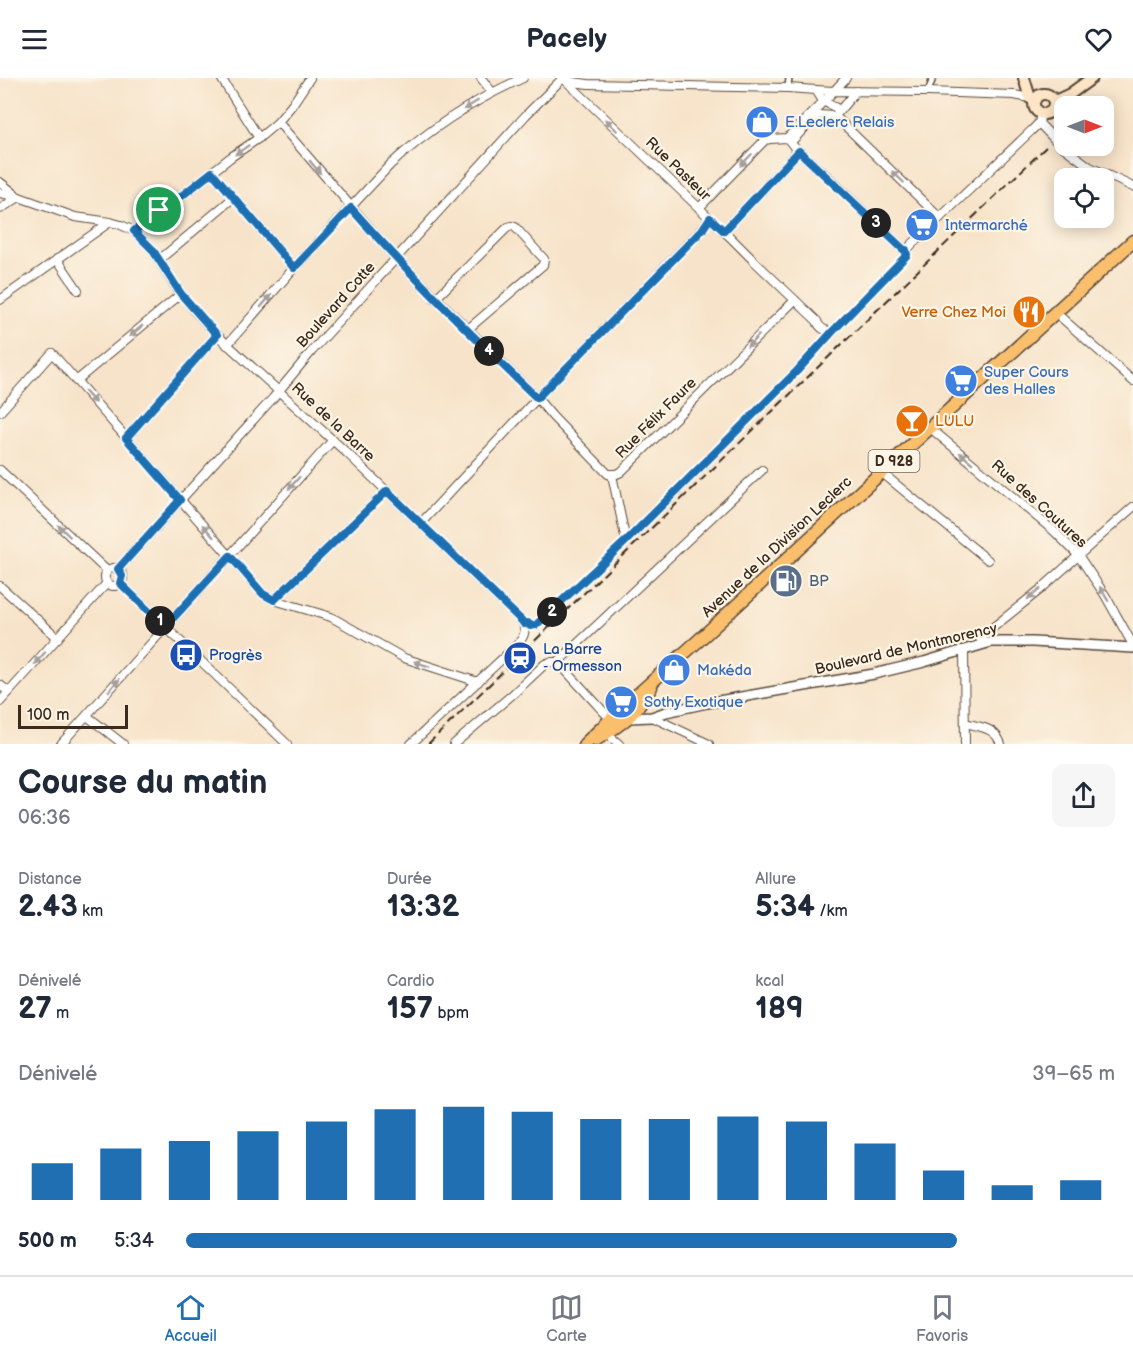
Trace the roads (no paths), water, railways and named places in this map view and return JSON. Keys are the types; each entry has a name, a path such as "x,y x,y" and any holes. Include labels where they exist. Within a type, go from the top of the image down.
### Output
{"main road":[{"path":"1024,78 1040,118 1052,111 1054,107"},
{"path":"1065,96 1092,78"},
{"path":"1032,99 1045,93 1051,95 1054,101"},
{"name":"Avenue de la Division Leclerc","path":"589,744 610,726 628,718 654,681 1133,241"},
{"name":"Avenue de la Division Leclerc","path":"585,744 638,706"}],"street":[{"path":"221,78 259,138"},
{"path":"0,193 19,197 75,217 110,222 134,231 278,122 310,78"},
{"path":"481,78 492,92"},
{"path":"227,345 294,268 402,154 435,128 492,92 523,78"},
{"path":"563,78 588,84 1017,95 1032,99"},
{"name":"Rue Pasteur","path":"563,78 824,330 833,331"},
{"name":"Boulevard Cotte","path":"118,569 396,258 526,115 563,78"},
{"path":"788,88 789,78"},
{"path":"789,140 815,113 823,101 847,78 854,91"},
{"path":"928,92 933,78"},
{"path":"582,97 588,84"},
{"path":"816,90 823,101 940,218"},
{"path":"837,113 854,91"},
{"path":"815,113 837,113"},
{"path":"906,250 1040,118 1059,144 1090,167 1133,187"},
{"name":"Rue Félix Faure","path":"278,122 396,258 537,398 604,471 612,475 621,472 795,300"},
{"path":"699,208 765,140 789,140 906,250"},
{"path":"724,231 799,151"},
{"path":"212,172 294,268"},
{"path":"0,182 19,197"},
{"path":"0,209 19,197"},
{"path":"159,260 233,198"},
{"path":"421,523 537,398 702,230 710,218"},
{"path":"0,300 110,222"},
{"path":"435,299 508,227 515,227 544,259 543,264 467,330"},
{"name":"Rue de la Barre","path":"134,231 159,260 181,294 217,335 333,440 524,624"},
{"path":"411,744 523,638 524,624 528,623 532,627 536,625 626,541 797,371 907,255 906,250"},
{"path":"57,260 78,290"},
{"path":"76,381 181,294"},
{"path":"1055,312 1133,381"},
{"path":"126,438 217,335"},
{"path":"0,412 51,353 263,594 274,600 331,617 404,658 478,682"},
{"name":"Rue des Coutures","path":"929,427 1055,532 1078,555 1105,595 1133,646"},
{"path":"62,744 333,440"},
{"path":"0,470 107,571"},
{"path":"454,744 545,664 558,662 762,470"},
{"path":"881,472 988,560"},
{"path":"612,475 626,541"},
{"path":"274,600 387,491"},
{"path":"981,644 981,639 986,633 1041,589 1133,507"},
{"path":"107,583 105,576 111,568 118,569 122,576 120,583"},
{"path":"107,583 114,585 120,583"},
{"path":"0,702 107,583"},
{"path":"120,583 287,744"},
{"path":"0,586 58,638"},
{"name":"Boulevard de Montmorency","path":"628,718 654,716 706,703 885,671 981,644 1033,642 1133,646"},
{"path":"964,650 965,744"},
{"path":"558,662 610,726 619,744"},
{"path":"0,685 9,692"},
{"path":"638,706 710,744"},
{"path":"87,716 123,744"},
{"path":"965,723 993,731 1000,744"}],"railway":[{"path":"428,744 1046,147"}],"place":[{"name":"E.Leclerc Relais","path":"762,122"},
{"name":"Intermarché","path":"922,225"},
{"name":"Verre Chez Moi","path":"1029,312"},
{"name":"Super Cours des Halles","path":"961,381"},
{"name":"LULU","path":"912,421"},
{"name":"BP","path":"786,581"},
{"name":"Progrès","path":"186,655"},
{"name":"La Barre - Ormesson","path":"520,658"},
{"name":"Makéda","path":"674,670"},
{"name":"Sothy Exotique","path":"621,702"}]}
